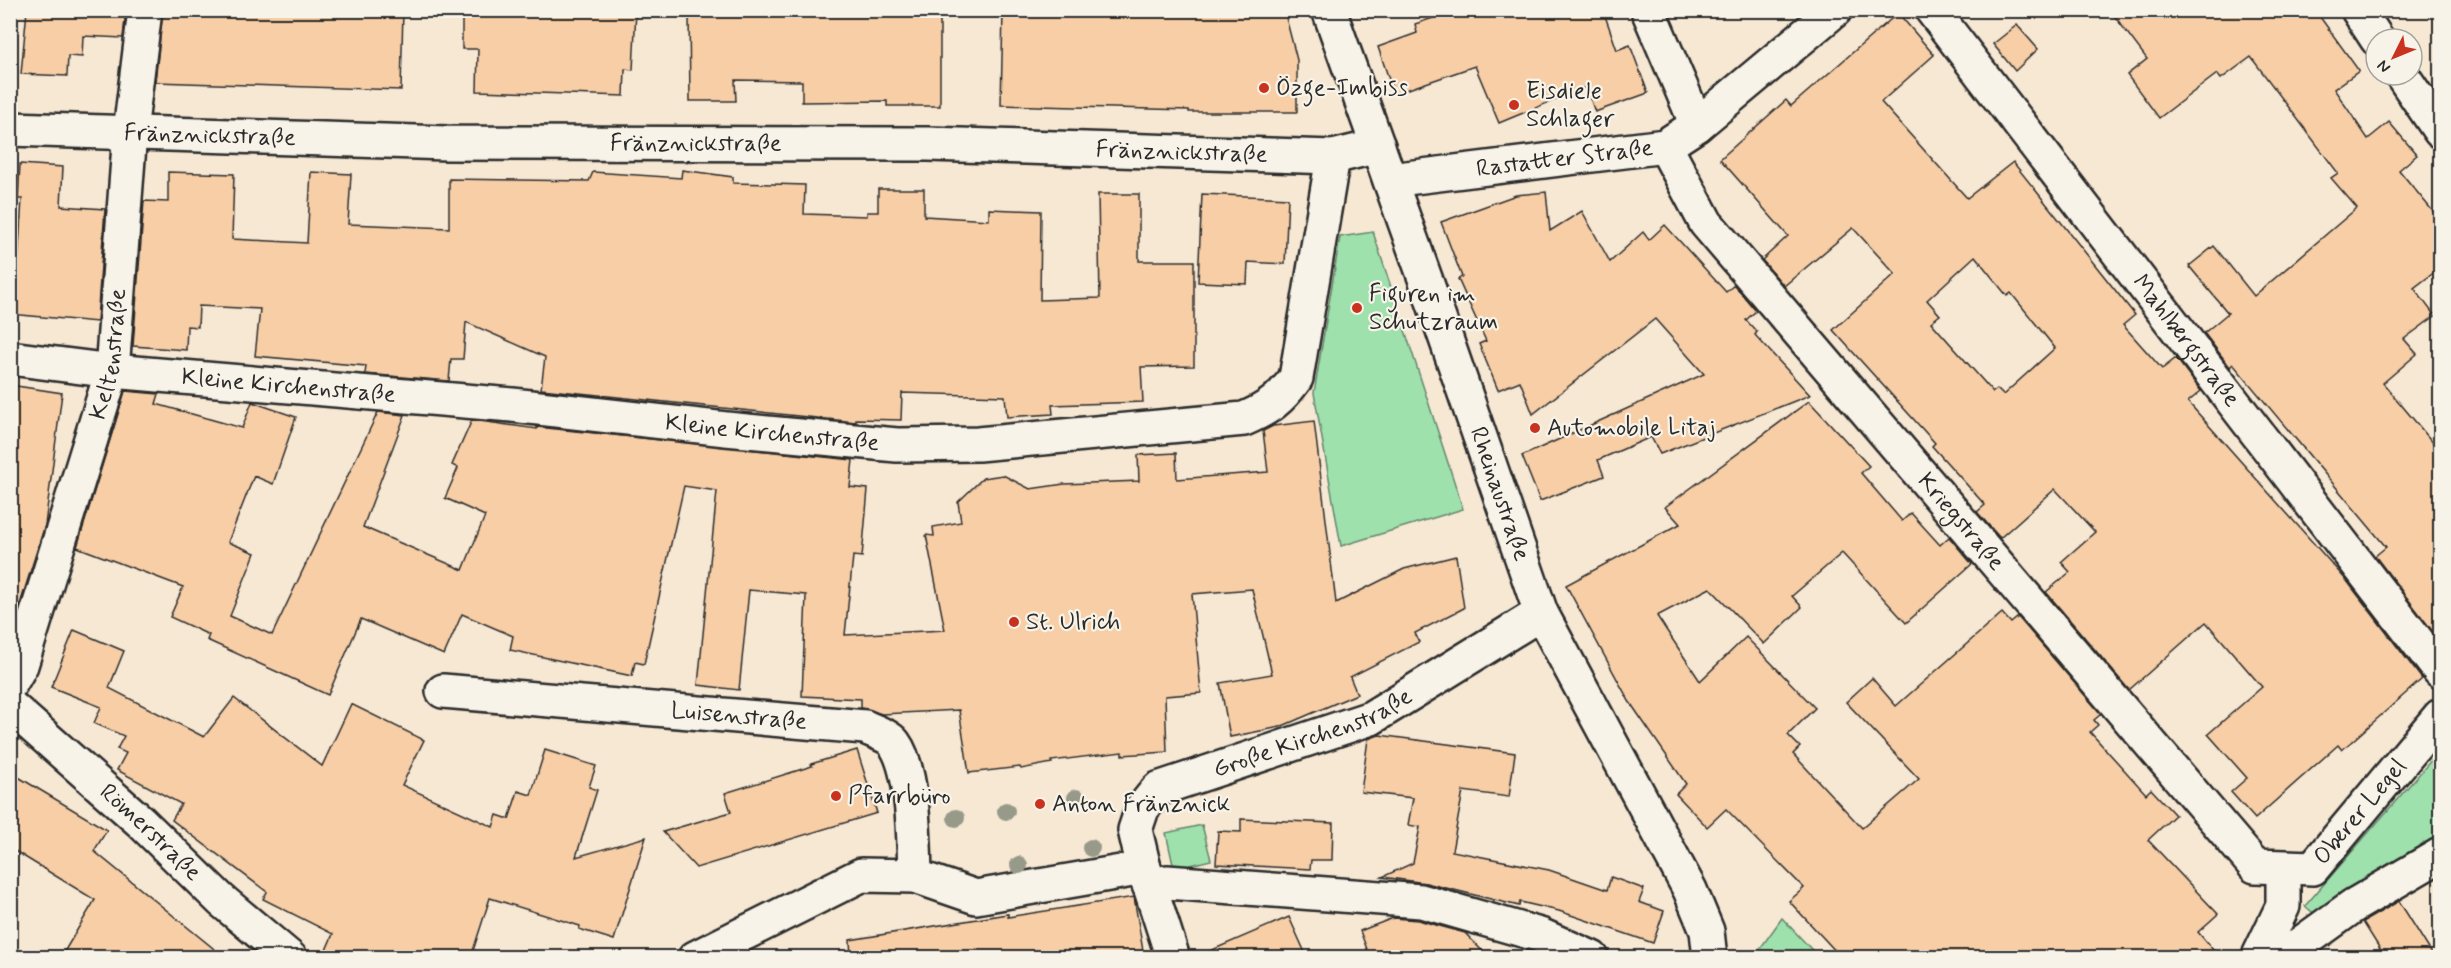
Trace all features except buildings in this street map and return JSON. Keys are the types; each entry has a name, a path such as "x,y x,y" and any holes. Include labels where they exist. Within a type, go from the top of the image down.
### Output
{"street":[{"name":"Keltenstraße","path":"10,684 21,665 112,371 130,132 145,10"},
{"name":"Rheinaustraße","path":"1329,10 1541,613 1690,890 1707,931 1710,957"},
{"path":"1648,10 1697,124"},
{"name":"Rastatter Straße","path":"1390,180 1665,146 1697,124 1835,10"},
{"name":"Mahlbergstraße","path":"1932,10 2440,671"},
{"path":"2358,10 2369,27"},
{"path":"2410,87 2440,131"},
{"name":"Fränznickstraße","path":"10,129 447,143 928,144 1334,157 1377,146"},
{"name":"Kriegstraße","path":"1665,146 1706,223 2255,866 2283,868"},
{"name":"Kleine Kirchenstraße","path":"10,358 112,371 512,405 897,445 978,444 1244,419 1273,404 1296,378 1334,157"},
{"name":"Große Kirchenstraße","path":"1173,957 1146,877 1135,830 1142,808 1158,789 1371,717 1541,613"},
{"name":"Luisenstraße","path":"443,691 865,727 893,741 904,765 912,819 915,876"},
{"name":"Römerstraße","path":"10,706 140,821 221,900 290,957"},
{"name":"Oberer Legel","path":"2258,957 2283,906 2283,868 2313,868 2440,716"},
{"path":"2281,957 2353,906 2440,855"},
{"path":"695,957 861,874 915,876 976,897 1146,877 1167,882 1421,901 1540,935 1592,957"}],"green space":[{"path":"1373,232 1463,509 1341,546 1314,393 1340,237"},
{"path":"2440,750 2440,837 2317,916 2305,906"},
{"path":"1202,825 1211,860 1174,869 1166,833"},
{"path":"1782,918 1812,950 1811,957 1754,957"}],"place":[{"name":"Özge-Imbiss","path":"1264,88"},
{"name":"Eisdiele Schlager","path":"1514,105"},
{"name":"Figuren im Schutzraum","path":"1357,308"},
{"name":"Automobile Litaj","path":"1535,428"},
{"name":"St. Ulrich","path":"1014,622"},
{"name":"Pfarrbüro","path":"836,796"},
{"name":"Anton Fränznick","path":"1040,804"}]}
